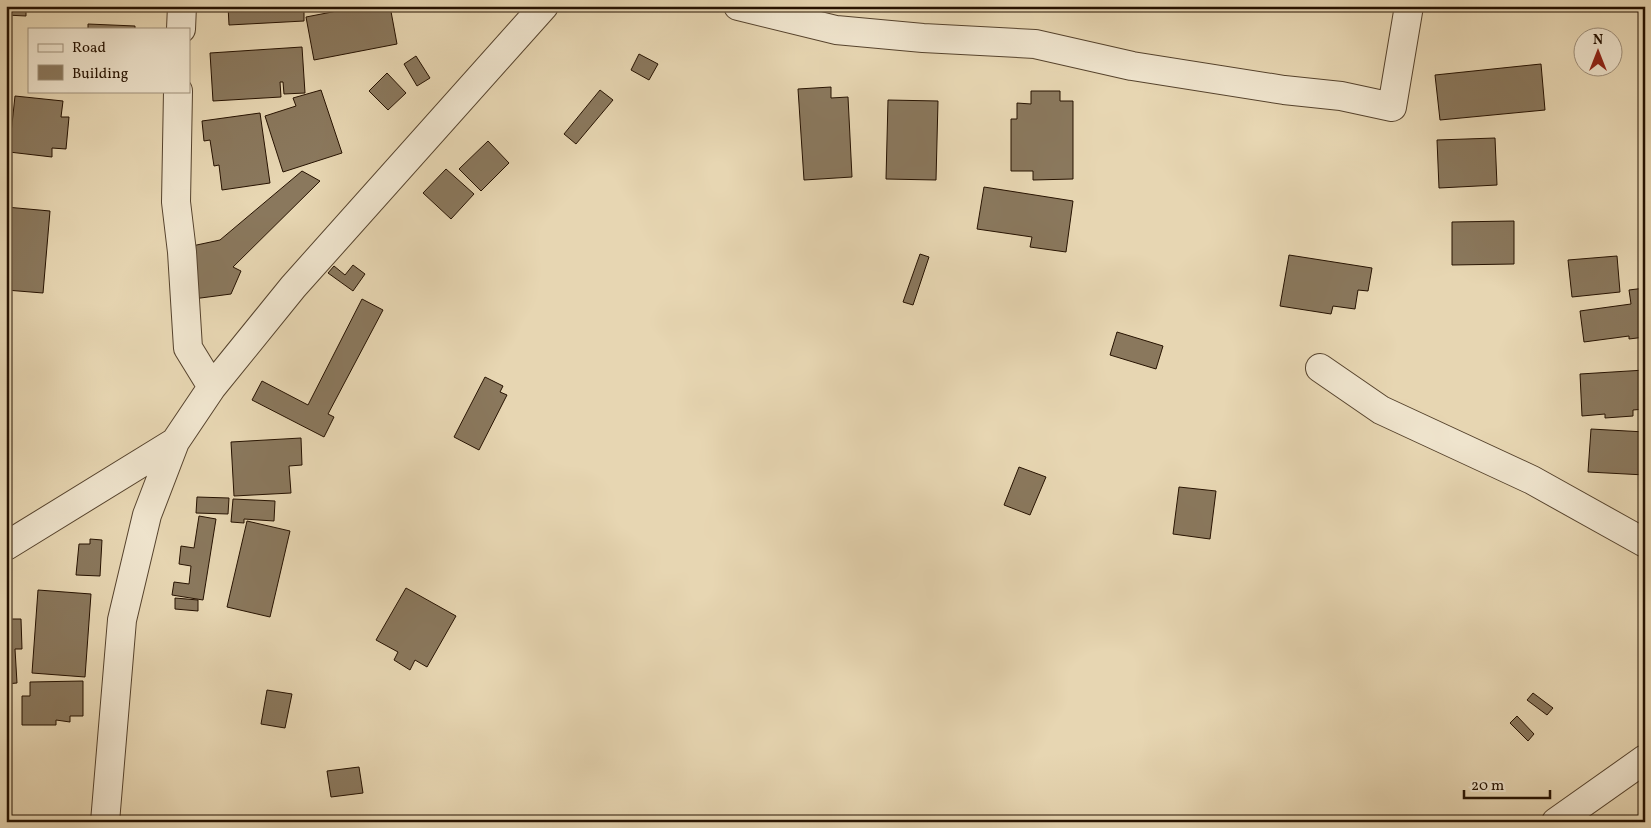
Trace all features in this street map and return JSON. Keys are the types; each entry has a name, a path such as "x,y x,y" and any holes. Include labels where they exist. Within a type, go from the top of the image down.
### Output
{"street":[{"path":"181,28 182,6"},
{"path":"105,822 122,620 147,515 175,442 212,387 294,287 544,6"},
{"path":"738,6 836,30 923,38 1034,44 1132,66 1284,90 1341,96 1392,106 1409,6"},
{"path":"178,92 176,202 182,252 188,348 212,387"},
{"path":"1320,368 1381,410 1532,480 1645,544"},
{"path":"6,546 175,442"},
{"path":"1556,822 1645,759"}],"building":[{"path":"6,6 26,6 26,16 6,15"},
{"path":"97,6 137,6 137,8"},
{"path":"228,6 304,6 304,21 229,25"},
{"path":"363,6 390,6 397,44 314,60 306,17"},
{"path":"88,24 135,26 135,28 88,28"},
{"path":"302,47 305,93 284,94 283,82 280,82 281,97 213,101 210,53"},
{"path":"639,54 658,64 649,80 631,70"},
{"path":"416,56 430,78 417,86 404,64"},
{"path":"1541,64 1545,110 1440,120 1435,75"},
{"path":"387,73 406,93 388,110 369,91"},
{"path":"831,87 831,98 848,97 852,177 804,180 798,89"},
{"path":"321,90 342,153 283,172 265,116 296,106 293,98"},
{"path":"600,90 613,100 576,144 564,134"},
{"path":"1031,91 1060,91 1060,101 1073,101 1073,179 1033,180 1033,171 1011,171 1011,119 1017,119 1017,103 1031,104"},
{"path":"15,96 63,101 61,117 69,117 66,149 52,148 52,157 9,152"},
{"path":"888,100 938,101 936,180 886,179"},
{"path":"260,113 270,183 222,190 219,165 214,166 210,140 204,141 202,121"},
{"path":"1495,138 1497,185 1439,188 1437,140"},
{"path":"488,141 509,163 481,191 459,169"},
{"path":"446,169 474,194 451,219 423,193"},
{"path":"302,171 320,181 233,267 241,271 231,294 193,299 192,246 220,240"},
{"path":"984,187 1073,201 1066,252 1030,247 1032,237 977,229"},
{"path":"6,207 50,211 43,293 6,290"},
{"path":"1514,221 1514,264 1452,265 1452,222"},
{"path":"920,254 929,257 913,305 903,302"},
{"path":"1289,255 1372,268 1368,291 1358,290 1355,309 1333,306 1331,314 1280,306"},
{"path":"1617,256 1620,292 1572,297 1568,260"},
{"path":"353,265 365,274 353,291 328,273 334,266 345,275"},
{"path":"1645,288 1645,337 1629,339 1629,336 1584,342 1580,311 1631,304 1629,290"},
{"path":"362,299 383,310 328,414 334,417 324,437 252,400 262,381 308,405"},
{"path":"1117,332 1163,346 1156,369 1110,355"},
{"path":"1645,370 1645,409 1633,410 1633,416 1605,418 1605,414 1582,416 1580,374"},
{"path":"485,377 503,386 500,392 507,395 479,450 454,437"},
{"path":"1591,429 1645,432 1645,475 1588,472"},
{"path":"301,438 302,465 289,466 291,493 234,496 231,442"},
{"path":"1019,467 1046,477 1030,515 1004,505"},
{"path":"1179,487 1216,491 1210,539 1173,534"},
{"path":"197,497 229,498 228,514 196,513"},
{"path":"233,499 275,501 274,521 244,519 244,523 231,522"},
{"path":"199,516 216,519 203,600 172,595 174,582 189,584 191,566 179,564 181,546 194,548"},
{"path":"247,521 290,531 270,617 227,607"},
{"path":"90,539 102,540 100,576 76,575 79,544 90,544"},
{"path":"406,588 456,616 427,667 415,660 410,670 394,660 398,652 376,640"},
{"path":"38,590 91,594 85,677 32,673"},
{"path":"175,598 198,600 198,611 175,609"},
{"path":"6,619 21,619 22,649 15,649 17,683 6,684"},
{"path":"83,681 83,716 70,716 70,722 56,720 56,725 22,725 22,696 30,696 30,682"},
{"path":"267,690 292,694 285,728 261,724"},
{"path":"1533,693 1553,708 1547,715 1527,700"},
{"path":"1517,716 1534,734 1528,741 1510,723"},
{"path":"359,767 363,793 331,797 327,771"}]}
